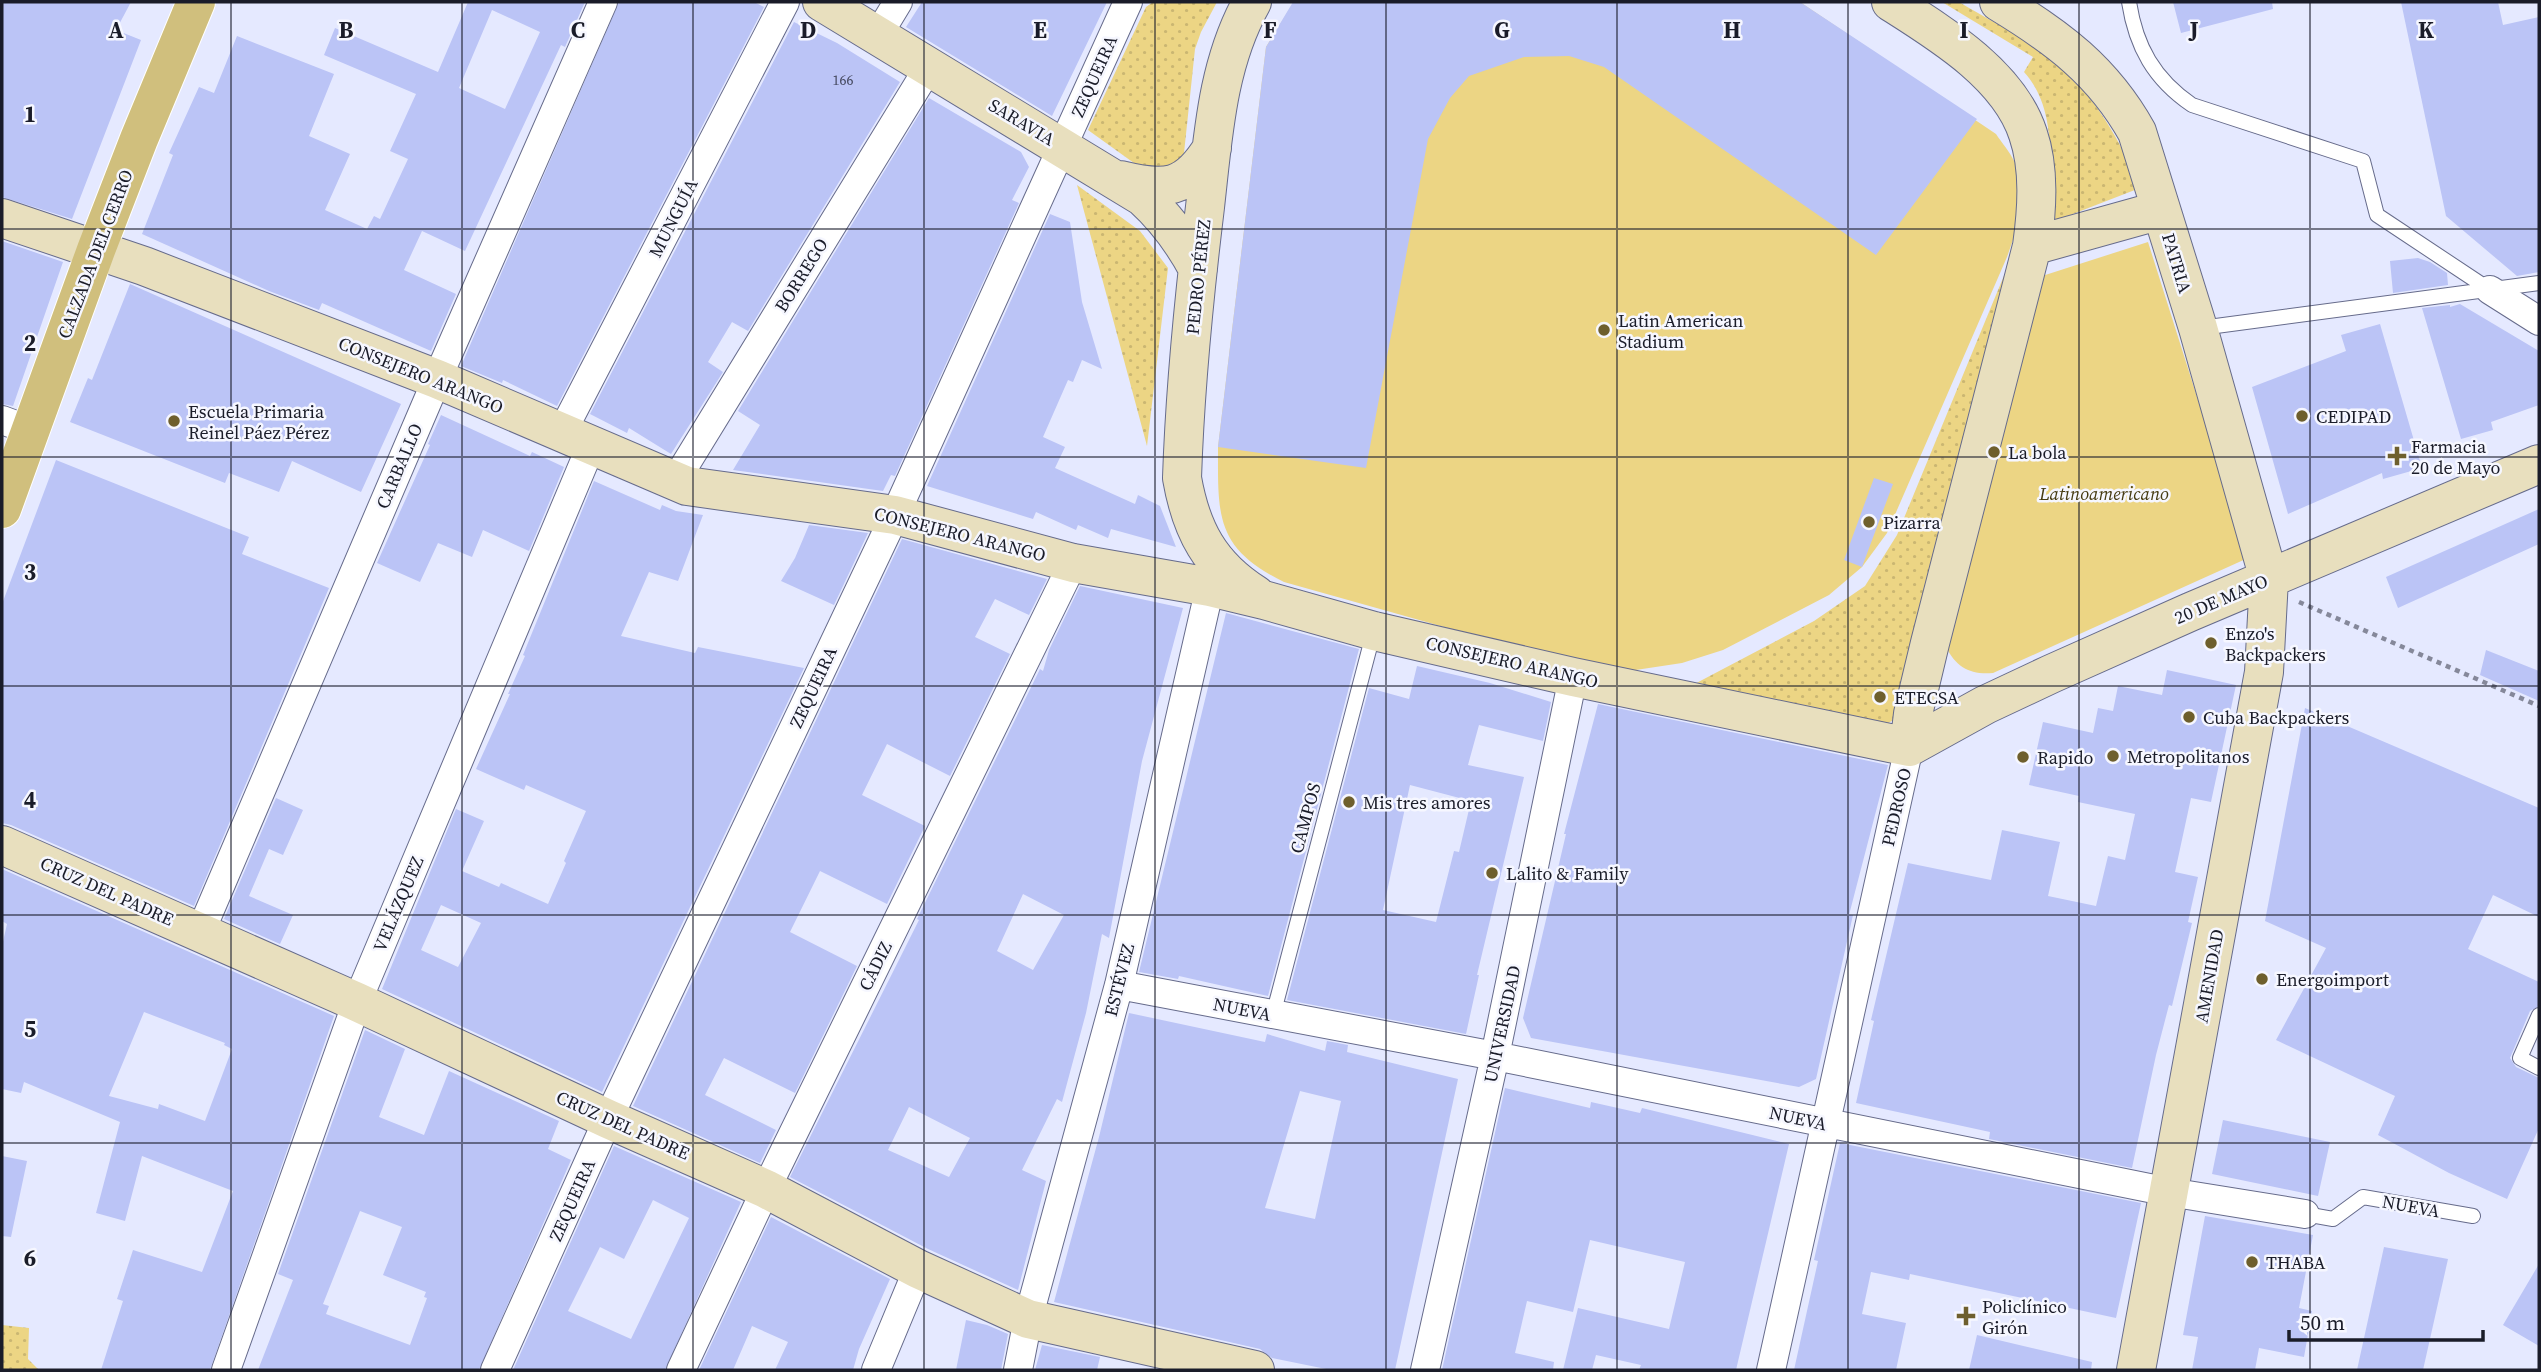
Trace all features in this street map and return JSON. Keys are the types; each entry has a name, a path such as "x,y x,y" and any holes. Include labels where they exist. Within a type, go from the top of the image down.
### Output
{"main road":[{"name":"CALZADA DEL CERRO","path":"2,509 15,425 96,250 196,2"}],"street":[{"name":"CARBALLO","path":"200,933 437,379 603,2"},
{"name":"MUNGUÍA","path":"576,440 785,2"},
{"name":"SARAVIA","path":"822,2 1143,197 1161,213 1198,269"},
{"path":"878,35 898,2"},
{"name":"ZEQUEIRA","path":"495,1370 608,1119 895,515 1128,2"},
{"name":"PEDRO PÉREZ","path":"1252,2 1239,25 1224,71 1212,148 1198,269 1182,478 1187,506 1209,570 1237,582 1264,600"},
{"path":"1891,2 1939,32 1978,64 2006,92 2019,114 2033,155 2036,215 2032,246 2161,210"},
{"name":"PATRIA","path":"1999,2 2081,59 2124,108 2137,132 2282,590"},
{"name":"BORREGO","path":"674,483 929,67"},
{"path":"1115,179 1150,186 1184,181 1201,166 1212,148"},
{"name":"CONSEJERO ARANGO","path":"2,218 96,250 437,379 674,483 705,490 895,515 1073,562 1209,570"},
{"name":"PEDROSO","path":"1771,1370 1909,747 1913,714 2032,246"},
{"path":"2490,290 2539,321"},
{"name":"VELÁZQUEZ","path":"226,1370 357,1002 576,440"},
{"name":"20 DE MAYO","path":"1909,747 1985,705 2190,612 2282,590 2357,542 2539,464"},
{"name":"CÁDIZ","path":"681,1370 766,1189 1073,562"},
{"name":"ESTÉVEZ","path":"1018,1370 1028,1319 1119,985 1209,570"},
{"name":"AMENIDAD","path":"2136,1370 2264,672 2282,590"},
{"name":"CONSEJERO ARANGO","path":"1264,600 1374,631 1573,677 1909,747"},
{"path":"2190,612 2227,619 2243,631 2257,649 2264,672"},
{"path":"1930,642 1933,674 1945,692 1961,702 1985,705"},
{"name":"UNIVERSIDAD","path":"1425,1370 1495,1056 1573,677"},
{"name":"CRUZ DEL PADRE","path":"2,845 357,1002 766,1189 918,1269 1028,1319 1255,1370"},
{"name":"NUEVA","path":"1119,985 1495,1056 2169,1192 2305,1214"},
{"path":"876,1370 918,1269"}],"lane":[{"path":"2129,2 2133,29 2155,72 2170,90 2192,104 2363,162 2377,215 2490,290"},
{"path":"2198,328 2539,283"},
{"name":"CAMPOS","path":"1273,1015 1374,631"},
{"path":"2539,1015 2520,1058 2539,1068"},
{"name":"NUEVA","path":"2305,1214 2333,1219 2363,1197 2473,1216"}],"path":[{"path":"2282,590 2539,706"}],"green space":[{"path":"1153,2 1217,2 1195,49 1184,153 1173,167 1145,171 1088,130 1146,7"},
{"name":"Latin American Stadium","path":"1294,2 1800,2 1996,134 2019,173 2022,197 2015,233 1887,533 1862,567 1829,595 1723,650 1682,663 1629,671 1590,668 1284,582 1245,556 1233,543 1225,528 1219,492 1218,447 1266,47"},
{"path":"1942,2 1959,2 1996,23 2045,54 2070,76 2106,120 2140,188 2047,224 2050,164 2048,124 2035,88 2024,72 2033,57"},
{"path":"1077,185 1140,231 1168,268 1147,446"},
{"name":"Latinoamericano","path":"2148,242 2248,558 1993,673 1971,671 1959,665 1946,647 2039,277"},
{"path":"2010,261 1895,719 1885,725 1685,689 1814,621 1865,586 1897,535"},
{"path":"2,1325 29,1328 28,1359 39,1370 2,1370"}],"building":[{"path":"2,2 131,2 116,30 141,40 72,219 2,197"},
{"path":"468,2 585,2 565,47 561,45 465,251 422,231 404,270 456,294 431,351 322,303 319,310 269,291 142,234 173,155 169,153 199,87 214,93 237,36 334,74 309,136 350,154 325,210 367,229 374,216 380,219 408,159 390,151 416,94 324,55 335,28 438,72","holes":["492,10 540,32 505,109 459,88"]},
{"path":"619,2 754,2 764,7 557,406 503,380 502,383 461,366"},
{"path":"922,2 1107,2 1052,116 906,27"},
{"path":"1293,2 1800,2 1977,119 1876,255 1604,67 1569,56 1524,57 1469,76 1450,98 1428,139 1366,468 1218,447 1266,47"},
{"path":"2173,2 2272,2 2273,9 2181,33"},
{"path":"2401,2 2498,2 2503,25 2539,17 2539,272 2517,276 2446,216"},
{"path":"794,22 837,43 900,82 748,331 732,322 708,362 723,372 671,454 629,428 627,433 590,414"},
{"path":"929,98 1021,152 1029,167 1012,200 1019,203 895,476 891,475 883,491 733,470 760,425 738,411"},
{"path":"1050,214 1070,222 1082,302 1102,369 1082,360 1073,382 1068,380 1043,437 1065,447 1055,468 1135,504 1138,495 1160,506 1176,547 1111,529 1108,538 1078,525 1076,530 1036,512 1033,519 927,486"},
{"path":"2,241 63,262 13,406 2,404"},
{"path":"2418,258 2447,273 2448,285 2393,293 2390,261"},
{"name":"Escuela Primaria Reinel Páez Pérez","path":"130,284 401,404 361,492 292,461 279,492 229,473 225,483 70,422 88,378 92,380"},
{"path":"2460,304 2539,351 2539,405 2491,422 2493,430 2461,439 2422,308"},
{"path":"2380,324 2422,468 2383,479 2382,473 2288,514 2252,387 2346,351 2341,335"},
{"path":"441,415 530,456 532,452 564,467 529,551 483,530 472,557 438,543 420,582 377,563"},
{"path":"56,460 249,537 242,554 329,588 194,906 2,823 2,604"},
{"name":"Pizarra","path":"1874,478 1893,484 1862,567 1844,560"},
{"path":"594,481 660,510 662,505 676,511 703,515 678,581 649,572 621,636 695,653 698,647 804,668 602,1092 382,989 456,809 484,821 462,871 499,887 501,883 548,904 566,863 564,861 586,811 526,785 524,790 476,769 510,694 525,656 523,655","holes":["441,905 481,923 458,967 421,950"]},
{"path":"2539,509 2539,544 2398,608 2386,577"},
{"path":"809,525 868,533 834,605 781,581 795,558"},
{"path":"902,539 1047,579 1029,615 995,599 975,637 1010,654 950,776 887,744 862,795 925,826 887,904 820,871 790,932 857,966 795,1093 724,1058 705,1095 776,1130 760,1163 633,1106"},
{"path":"1080,586 1183,608 1142,761 1109,938 1102,934 1086,1013 1062,1102 1057,1099 1022,1170 1046,1181 1018,1290 928,1249 790,1177 919,920 917,919 1040,669 1043,671 1049,650","holes":["1023,894 1064,915 1033,970 997,951","909,1107 970,1138 949,1177 888,1150"]},
{"path":"1226,613 1359,649 1268,996 1179,976 1178,979 1139,972"},
{"path":"2486,650 2539,671 2539,701 2480,675"},
{"path":"1417,666 1490,683 1551,702 1543,741 1479,725 1468,765 1524,777 1477,975 1466,1034 1287,1000 1369,688 1409,699","holes":["1410,785 1471,801 1459,852 1454,851 1436,922 1383,910"]},
{"path":"2167,670 2236,685 2211,802 2191,798 2175,872 2198,877 2188,922 2192,923 2172,1006 2169,1005 2156,1055 2132,1168 1989,1139 1990,1132 1856,1103 1874,1021 1871,1020 1908,863 1991,880 2002,830 2060,842 2048,896 2096,906 2108,856 2125,860 2135,814 2078,802 2079,796 2029,785 2043,722 2093,733 2098,708 2113,711 2118,686 2162,695"},
{"path":"1598,704 1888,765 1849,915 1853,915 1816,1079 1799,1087 1531,1038 1523,1018 1564,834"},
{"path":"2305,708 2539,808 2539,917 2493,895 2468,949 2539,982 2539,1006 2530,1011 2510,1058 2516,1067 2539,1078 2539,1128 2507,1199 2449,1173 2378,1135 2395,1096 2276,1040 2326,948 2265,921"},
{"path":"276,798 303,810 283,855 269,849 249,896 293,915 280,944 224,919"},
{"path":"2,869 334,1016 210,1370 101,1370 123,1301 117,1299 133,1250 202,1272 233,1191 142,1156 125,1221 96,1213 120,1122 24,1082 21,1093 2,1089 2,946 7,924 2,921","holes":["144,1012 225,1043 224,1045 232,1049 205,1121 159,1104 158,1109 109,1096"]},
{"path":"1129,1013 1265,1042 1267,1034 1325,1051 1327,1041 1348,1045 1347,1052 1458,1079 1395,1370 1331,1370 1272,1358 1260,1349 1054,1302 1099,1137","holes":["1300,1091 1341,1101 1315,1219 1265,1208"]},
{"path":"365,1030 405,1049 379,1117 424,1135 449,1071 559,1121 548,1149 571,1160 479,1370 258,1370 293,1280 278,1274","holes":["360,1211 402,1227 383,1275 426,1292 424,1297 427,1298 410,1345 326,1314 329,1306 323,1304"]},
{"path":"1505,1088 1590,1108 1591,1102 1640,1113 1642,1108 1789,1144 1736,1370 1639,1370 1641,1365 1596,1355 1592,1370 1563,1370 1578,1308 1669,1329 1685,1262 1590,1240 1573,1312 1527,1301 1515,1353 1554,1362 1553,1370 1442,1370"},
{"path":"2223,1120 2330,1142 2318,1196 2212,1174"},
{"path":"1840,1143 2141,1203 2116,1318 1910,1274 1909,1280 1871,1272 1862,1314 1906,1323 1896,1370 1794,1370 1818,1261 1814,1260"},
{"path":"614,1146 741,1202 665,1370 513,1370","holes":["653,1200 689,1218 631,1339 568,1311 600,1247 624,1259"]},
{"path":"2,1156 27,1161 11,1237 2,1236"},
{"path":"2205,1216 2313,1235 2299,1308 2312,1311 2304,1357 2259,1348 2255,1370 2192,1370 2198,1337 2183,1335"},
{"path":"771,1217 890,1279 859,1349 853,1370 775,1370 788,1342 752,1326 733,1370 699,1370"},
{"path":"2384,1247 2448,1259 2423,1370 2357,1370"},
{"path":"2539,1264 2539,1346 2503,1325"},
{"path":"966,1320 1008,1334 1001,1370 956,1370"},
{"path":"1977,1335 2092,1362 2091,1370 1969,1370"},
{"path":"1042,1345 1100,1357 1097,1370 1035,1370"}],"place":[{"name":"Latin American Stadium","path":"1604,330"},
{"name":"CEDIPAD","path":"2302,416"},
{"name":"Escuela Primaria Reinel Páez Pérez","path":"174,421"},
{"name":"La bola","path":"1994,452"},
{"name":"Farmacia 20 de Mayo","path":"2397,456"},
{"name":"Pizarra","path":"1869,522"},
{"name":"Enzo's Backpackers","path":"2211,643"},
{"name":"ETECSA","path":"1880,697"},
{"name":"Cuba Backpackers","path":"2189,717"},
{"name":"Metropolitanos","path":"2113,756"},
{"name":"Rapido","path":"2023,757"},
{"name":"Mis tres amores","path":"1349,802"},
{"name":"Lalito & Family","path":"1492,873"},
{"name":"Energoimport","path":"2262,979"},
{"name":"THABA","path":"2252,1262"},
{"name":"Policlínico Girón","path":"1966,1316"}]}
